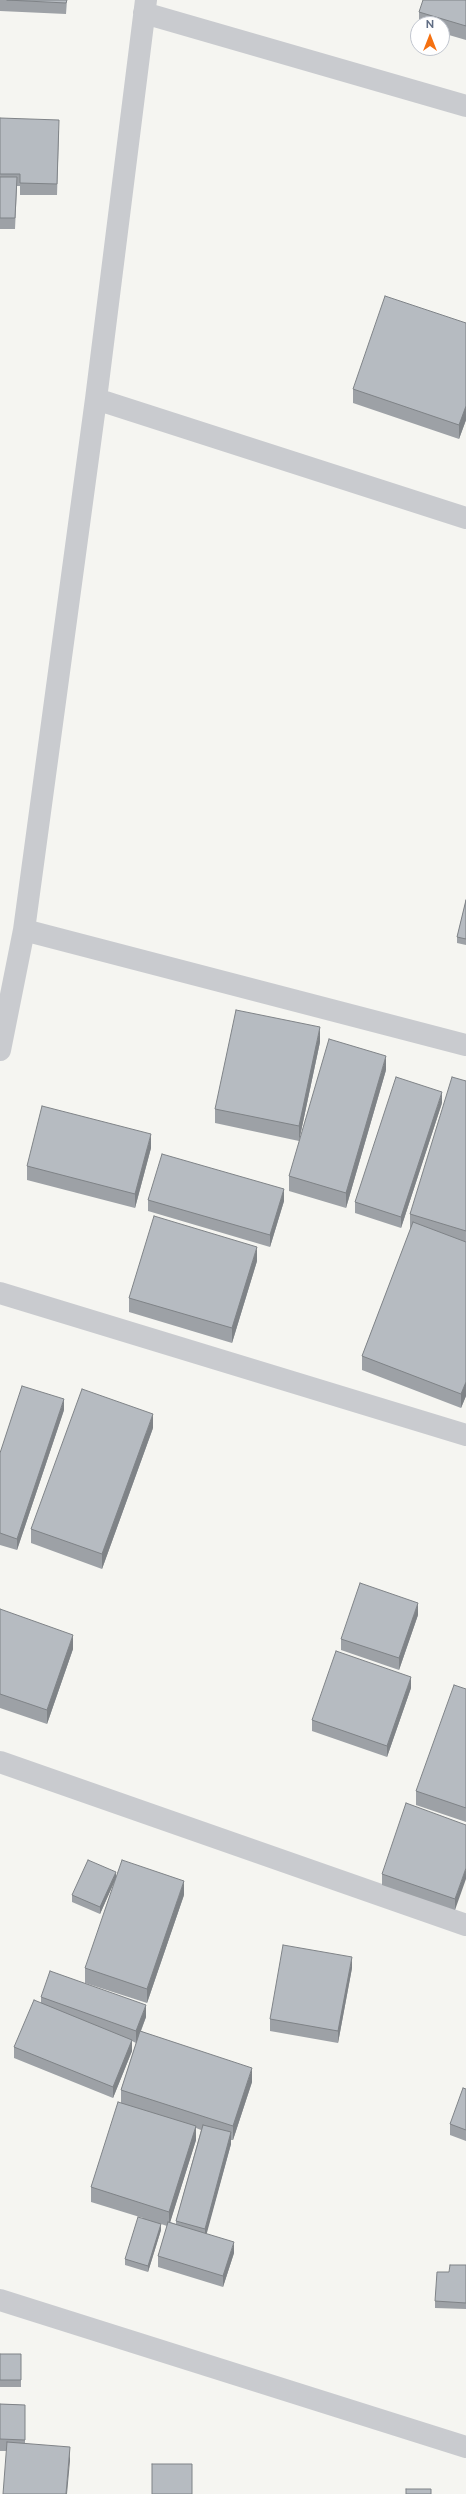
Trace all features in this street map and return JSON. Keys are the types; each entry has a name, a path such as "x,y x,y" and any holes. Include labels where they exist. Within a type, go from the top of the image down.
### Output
{"street":[{"path":"0,1050 24,930 96,399 145,6 466,106"},
{"path":"96,399 466,518"},
{"path":"24,930 466,1045"},
{"path":"0,1294 466,1435"},
{"path":"0,1762 466,1925"},
{"path":"0,2300 466,2447"}],"building":[{"path":"7,0 67,0 66,3"},
{"path":"423,0 466,0 466,26 450,21 450,16 432,16 419,12"},
{"path":"0,118 59,120 57,184 20,183 20,174 0,174"},
{"path":"0,177 17,177 15,218 0,218"},
{"path":"385,296 466,323 466,406 459,425 353,389"},
{"path":"466,900 466,939 457,937"},
{"path":"236,1010 320,1027 299,1126 215,1109"},
{"path":"329,1039 386,1056 346,1193 289,1176"},
{"path":"396,1077 442,1092 401,1217 355,1202"},
{"path":"452,1077 466,1081 466,1231 410,1214"},
{"path":"42,1106 151,1134 135,1194 27,1166"},
{"path":"162,1154 284,1189 270,1235 148,1200"},
{"path":"154,1216 257,1247 232,1328 129,1298"},
{"path":"413,1222 466,1242 466,1382 461,1394 362,1356"},
{"path":"22,1386 64,1399 17,1539 0,1533 0,1453"},
{"path":"82,1389 153,1414 102,1554 31,1529"},
{"path":"360,1583 418,1603 399,1658 341,1639"},
{"path":"0,1609 73,1635 47,1710 0,1694"},
{"path":"336,1651 411,1677 387,1746 312,1720"},
{"path":"454,1685 466,1689 466,1808 416,1791"},
{"path":"406,1803 466,1825 466,1868 455,1899 382,1874"},
{"path":"88,1860 116,1872 100,1907 72,1895"},
{"path":"122,1860 184,1881 147,1989 85,1968"},
{"path":"283,1945 352,1957 338,2031 270,2019"},
{"path":"50,1971 146,2005 136,2031 41,1997"},
{"path":"34,2000 132,2040 113,2087 14,2047"},
{"path":"140,2031 252,2068 233,2126 121,2090"},
{"path":"463,2088 466,2089 466,2130 450,2124"},
{"path":"118,2102 196,2126 169,2212 91,2187"},
{"path":"203,2125 231,2132 205,2229 176,2221"},
{"path":"138,2217 161,2224 148,2266 125,2259"},
{"path":"168,2222 234,2242 223,2276 158,2256"},
{"path":"450,2265 466,2265 466,2303 435,2301 437,2272 449,2272"},
{"path":"0,2354 21,2354 21,2380 0,2380"},
{"path":"0,2404 25,2405 25,2440 0,2439"},
{"path":"7,2442 70,2447 66,2494 3,2494"},
{"path":"152,2464 192,2464 192,2494 152,2494"},
{"path":"406,2489 431,2489 431,2494 406,2494"}]}
